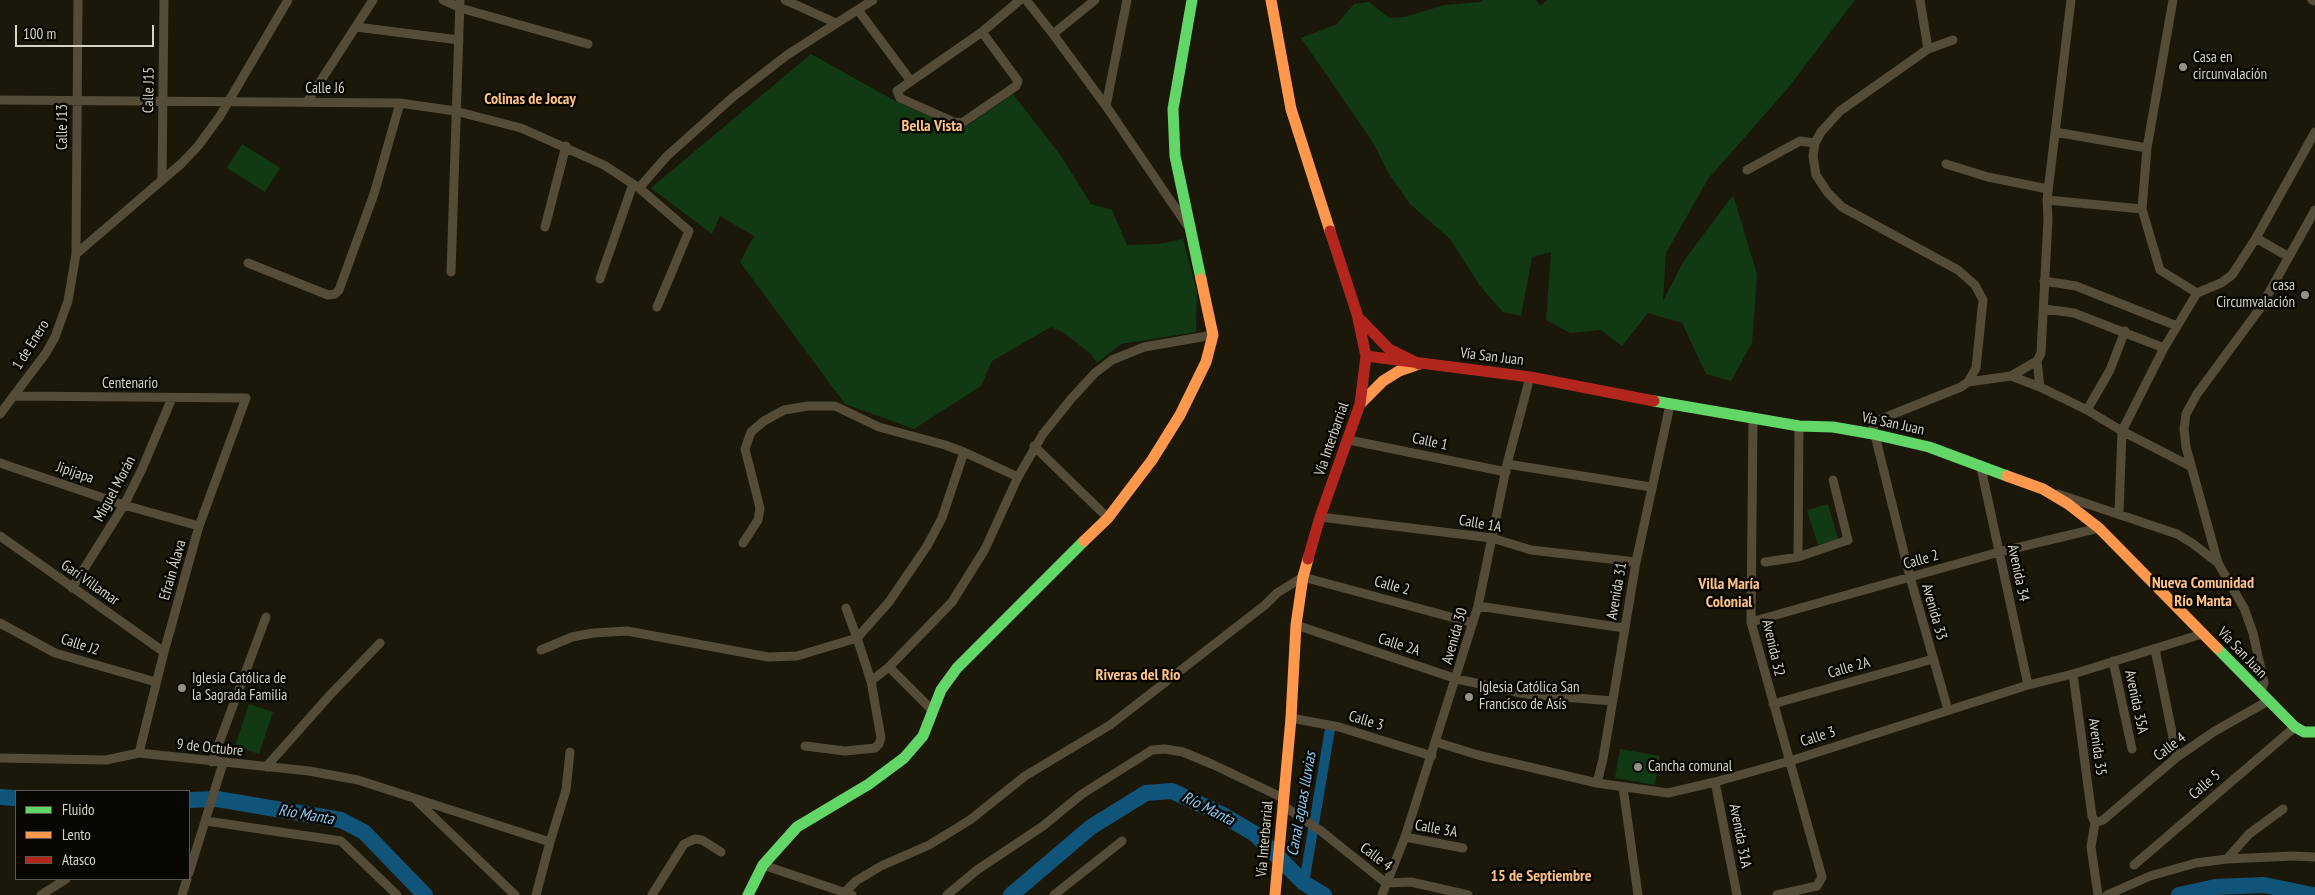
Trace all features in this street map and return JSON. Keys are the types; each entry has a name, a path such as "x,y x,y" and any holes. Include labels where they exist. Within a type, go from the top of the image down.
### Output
{"street":[{"name":"Calle J13","path":"76,254 78,0"},
{"name":"Calle J15","path":"162,180 164,0"},
{"path":"76,254 162,180 198,146 227,103 288,0"},
{"path":"307,102 373,0"},
{"path":"443,0 588,44"},
{"path":"785,0 836,23"},
{"path":"600,279 636,186 733,97 836,23 873,0"},
{"path":"982,32 1018,83 966,121 954,122 900,98 897,91 910,80 982,32 1020,0"},
{"path":"1026,0 1106,106 1190,229"},
{"path":"1053,34 1095,0"},
{"path":"1106,106 1127,0"},
{"path":"748,895 763,865 797,826 869,784 904,758 923,736 941,690 957,668 1108,518 1152,460 1180,415 1206,362 1213,335 1176,156 1173,110 1192,0"},
{"name":"Vía Interbarrial","path":"1271,0 1291,109 1357,314 1366,356 1360,404 1349,440 1320,517 1303,577 1296,625 1291,718 1275,892"},
{"path":"1920,0 1928,49"},
{"path":"2040,387 2037,361 2043,348 2044,281 2048,219 2047,200 2071,0"},
{"path":"2174,0 2147,148 2142,209 2160,270 2197,293"},
{"path":"451,272 460,4"},
{"path":"858,10 910,80"},
{"path":"356,27 459,40"},
{"path":"1873,434 1873,427 1876,421 1961,387 1968,382 1976,368 1983,311 1980,291 1958,270 1842,206 1835,200 1816,175 1813,156 1815,143 1829,122 1840,111 1928,49 1953,40"},
{"name":"Calle J6","path":"0,100 400,103 455,111 521,128 566,146 604,165 636,186 689,231 657,307"},
{"path":"248,263 328,294 334,294 339,290 374,194 400,103"},
{"path":"2055,132 2147,148"},
{"path":"2119,513 2122,431 2164,348 2197,293 2221,283 2232,275 2256,238 2315,132"},
{"path":"1747,170 1800,141 1815,143"},
{"path":"545,227 566,146"},
{"path":"1946,164 1988,177 2048,189"},
{"path":"2047,200 2142,209"},
{"path":"2264,697 2264,682 2253,633 2244,608 2218,563 2190,466 2184,429 2190,404 2247,328 2315,210"},
{"path":"2256,238 2289,257"},
{"name":"1 de Enero","path":"0,414 55,337 68,301 76,254"},
{"path":"2044,281 2076,286 2178,326"},
{"path":"2044,309 2074,313 2164,348"},
{"path":"1357,314 1372,334 1389,349 1419,364"},
{"path":"2087,410 2110,370 2125,332"},
{"path":"872,681 890,667 952,602 985,549 1034,446 1071,399 1095,373 1112,360 1144,347 1213,335"},
{"name":"Vía San Juan","path":"1366,356 1530,377 1670,405 1798,426 1833,427 1873,434 1929,447 2042,489 2068,504 2099,528 2295,727 2304,732 2315,732"},
{"path":"1968,382 2011,376 2037,361"},
{"path":"1360,404 1383,381 1399,371 1419,364"},
{"path":"2011,376 2040,387 2087,410 2122,431 2190,466"},
{"name":"Avenida 30","path":"1383,890 1405,837 1457,678 1478,606 1506,468 1530,377"},
{"name":"Centenario","path":"14,396 246,398"},
{"name":"Miguel Morán","path":"72,588 124,505 142,469 172,398"},
{"name":"Efraín Álava","path":"139,754 156,682 199,526 246,398"},
{"name":"Avenida 31","path":"1597,783 1613,701 1636,562 1670,405"},
{"path":"743,542 758,520 760,508 745,449 751,432 764,421 784,410 808,406 835,406 879,427 964,452 1018,477"},
{"name":"Avenida 32","path":"1753,418 1751,622 1822,877 1817,886 1777,895"},
{"path":"1798,426 1798,557"},
{"name":"Avenida 33","path":"1873,434 1910,577 1948,710"},
{"name":"Calle 1","path":"1349,440 1506,468 1651,487"},
{"path":"1034,446 1108,518"},
{"path":"541,650 572,637 593,633 627,631 768,657 797,656 857,638 889,602 931,539 942,518 964,452"},
{"name":"Jipijapa","path":"0,463 124,505 199,526"},
{"name":"Avenida 34","path":"1982,468 2028,685"},
{"path":"1765,562 1798,557 1848,540 1833,480"},
{"path":"2042,489 2119,513 2177,534 2218,563"},
{"name":"Calle 1A","path":"1320,517 1492,538 1532,550 1636,562"},
{"name":"Calle 2","path":"1751,622 1999,552 2099,528"},
{"name":"Garí Villamar","path":"0,536 164,652"},
{"path":"763,865 846,894 856,881 881,866 929,845 970,820 1025,776 1110,726 1265,605 1277,593 1303,577"},
{"name":"Calle 2","path":"1303,577 1473,623"},
{"path":"1478,606 1624,628"},
{"path":"805,746 845,751 875,748 881,738 872,681 846,608"},
{"path":"212,762 266,617"},
{"name":"Calle J2","path":"0,623 55,652 156,682"},
{"name":"Calle 2A","path":"1296,625 1457,678 1526,694 1613,701"},
{"name":"Calle 3","path":"1436,742 1478,755 1597,783 1668,793 1790,761 2028,685 2073,674 2202,634"},
{"path":"266,767 330,695 380,643"},
{"path":"2155,649 2177,757"},
{"name":"Calle 2A","path":"1773,704 1933,659"},
{"name":"Avenida 35A","path":"2113,661 2132,748"},
{"path":"890,667 932,710"},
{"name":"Avenida 35","path":"2073,674 2095,823 2090,847 2098,895"},
{"name":"Calle 4","path":"2095,823 2103,820 2177,757 2264,697"},
{"name":"Calle 3","path":"1291,718 1340,727 1432,756"},
{"name":"Calle 5","path":"2134,865 2295,727"},
{"name":"Calle 4","path":"947,895 978,870 1044,826 1082,794 1152,750 1165,749 1183,752 1214,765 1282,805 1317,829 1383,890 1411,882 1468,895"},
{"path":"536,895 566,790 570,752"},
{"name":"9 de Octubre","path":"0,758 106,760 139,754 309,771 358,780 550,842"},
{"path":"190,870 223,763"},
{"name":"Avenida 31A","path":"1715,782 1737,895"},
{"path":"1623,787 1638,895"},
{"name":"9 de Octubre","path":"415,799 515,895"},
{"path":"2228,859 2249,834 2283,809"},
{"path":"207,817 341,841 397,895"},
{"name":"Calle 3A","path":"1405,837 1463,848"},
{"path":"652,895 684,844 689,840 702,840 721,852"},
{"path":"1054,895 1122,841"},
{"path":"2107,895 2150,876 2174,868 2228,859 2293,856 2315,857"},
{"path":"41,895 64,880"},
{"path":"182,895 187,880"}],"green space":[{"path":"1483,0 1536,0 1540,6 1547,0 1855,0 1788,88 1708,179 1666,253 1663,301 1683,262 1733,195 1757,274 1752,343 1731,381 1706,374 1682,323 1648,313 1622,346 1601,330 1570,333 1546,320 1551,252 1532,257 1521,316 1503,312 1480,286 1450,239 1410,204 1389,174 1372,141 1301,38 1337,24 1354,4 1369,2 1389,18 1405,17 1444,5 1481,2"},
{"path":"811,54 897,102 961,130 1013,94 1061,156 1091,204 1112,210 1127,245 1159,244 1183,239 1197,292 1196,332 1121,344 1097,363 1091,354 1064,333 1051,327 992,361 981,386 914,429 845,404 740,262 754,236 720,216 712,234 651,188"},
{"path":"242,144 280,168 265,192 227,168"},
{"path":"1828,504 1838,539 1818,545 1807,510"},
{"path":"249,704 273,712 259,754 235,746"},
{"name":"Cancha comunal","path":"1620,749 1660,756 1655,785 1615,778"}],"waterway":[{"name":"Canal aguas lluvias","path":"1304,883 1330,729"},
{"name":"Río Manta","path":"1011,895 1091,827 1146,793 1172,791 1221,814 1255,834 1304,883 1324,895"},
{"name":"Río Manta","path":"0,797 15,798"},
{"name":"Río Manta","path":"190,800 217,799 341,820 364,832 425,895"},
{"name":"Río Manta","path":"2179,895 2215,887 2264,885 2313,895"}],"traffic: fast":[{"path":"1192,0 1173,109 1175,156 1201,279"},
{"path":"1654,401 1799,426 1833,427 1873,434 1929,447 2007,476"},
{"path":"748,895 763,865 797,827 869,784 904,758 923,736 941,690 957,668 1084,541"},
{"path":"2217,648 2295,727 2304,732 2315,732"}],"traffic: slow":[{"path":"1271,0 1291,109 1330,231"},
{"path":"1084,541 1108,518 1152,460 1180,415 1206,362 1213,335 1201,279"},
{"path":"1361,403 1383,381 1399,371 1419,364"},
{"path":"2007,476 2043,489 2068,504 2099,528 2217,648"},
{"path":"1275,895 1291,718 1296,625 1303,577 1308,559"}],"traffic: jam":[{"path":"1308,559 1320,517 1360,404 1366,356 1357,314 1330,231"},
{"path":"1361,320 1389,349 1419,364"},
{"path":"1366,356 1530,377 1654,401"}],"place":[{"name":"Casa en circunvalación","path":"2183,67"},
{"name":"casa Circumvalación","path":"2305,295"},
{"name":"Iglesia Católica de la Sagrada Familia","path":"182,688"},
{"name":"Iglesia Católica San Francisco de Asís","path":"1469,697"},
{"name":"Cancha comunal","path":"1638,767"}],"district":[{"name":"Colinas de Jocay","path":"530,99"},
{"name":"Bella Vista","path":"932,126"},
{"name":"Nueva Comunidad Río Manta","path":"2203,592"},
{"name":"Villa María Colonial","path":"1729,593"},
{"name":"Riveras del Río","path":"1138,675"},
{"name":"15 de Septiembre","path":"1541,876"}]}
